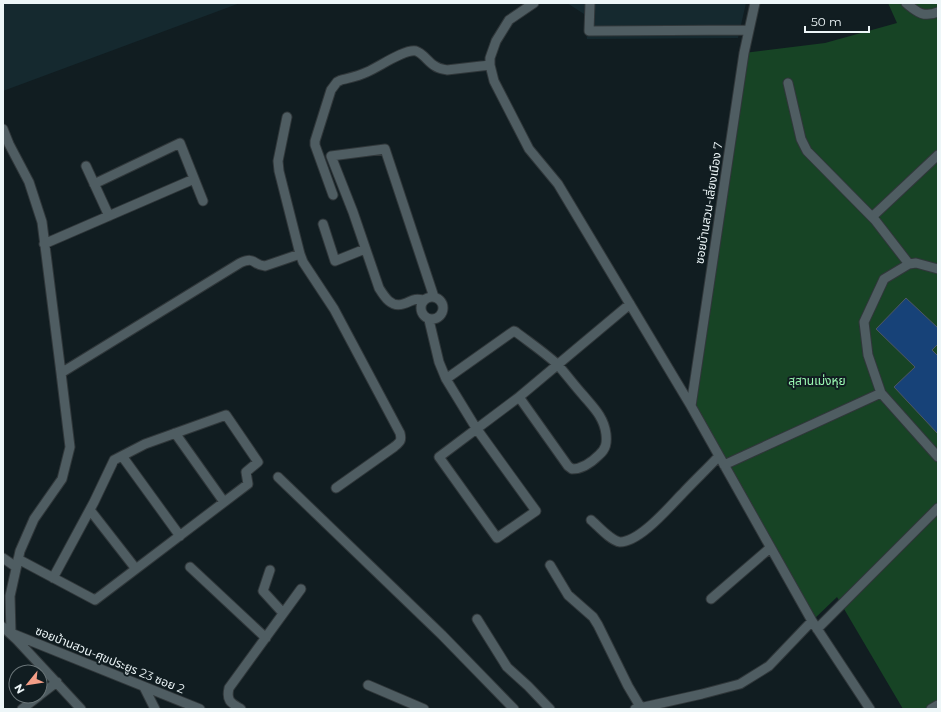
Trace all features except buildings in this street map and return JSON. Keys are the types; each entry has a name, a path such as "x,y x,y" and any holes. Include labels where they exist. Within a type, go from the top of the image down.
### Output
{"street":[{"path":"534,3 509,20 496,41 490,58 494,81 529,149 558,184 691,406 770,548 815,625 870,709"},
{"path":"590,3 589,31 749,30"},
{"name":"ซอยบ้านสวน-เลี่ยงเมือง 7","path":"691,406 744,53 755,3"},
{"path":"906,3 923,15 932,15 938,12"},
{"path":"333,195 315,145 315,141 331,90 337,82 368,72 392,59 415,51 434,66 441,69 447,70 490,65"},
{"path":"788,83 804,147 810,155 872,217 909,264"},
{"path":"287,117 278,161 278,171 300,254 307,270 334,309 401,436 400,442 394,447 336,488"},
{"path":"3,130 29,182 42,222 70,446 62,479 34,519 20,551 10,596 11,633"},
{"path":"94,184 180,143 203,201"},
{"path":"429,320 433,320 440,316 443,309 441,302 438,299 430,297 424,300 413,300 398,305 386,300 378,288 353,212 331,156 385,149 434,297"},
{"path":"872,217 938,155"},
{"path":"86,166 109,216"},
{"path":"44,244 194,179"},
{"path":"323,224 335,261 365,249"},
{"path":"61,373 246,260 251,260 260,266 265,266 300,254"},
{"path":"938,269 916,263 909,264 884,280 864,322 868,355 881,393 938,457"},
{"path":"424,300 420,306 420,310 423,316 429,320 439,362 446,379 476,428 536,510 497,538 439,457 476,428 519,397 630,304"},
{"path":"446,379 510,332 514,331 557,364 601,417 604,423 607,441 606,447 594,460 576,469 572,469 568,466 519,397"},
{"path":"724,465 881,393"},
{"path":"3,558 53,578 95,600 248,484 246,472 258,462 226,415 145,444 114,460 90,510 53,578"},
{"path":"175,433 224,502"},
{"path":"122,456 180,536"},
{"path":"591,520 611,538 618,542 627,541 651,526 719,456"},
{"path":"278,477 442,635 514,709"},
{"path":"550,565 568,595 593,617 598,625 638,708 740,684 769,666 815,625 938,508"},
{"path":"90,510 136,570"},
{"path":"711,599 770,548"},
{"path":"190,567 266,638"},
{"path":"270,570 263,591 284,613"},
{"path":"241,709 229,700 229,688 301,589"},
{"path":"477,619 507,666 550,709"},
{"path":"3,627 11,633 81,709"},
{"name":"ซอยบ้านสวน-ศุขประยูร 23 ซอย 2","path":"11,633 200,709"},
{"path":"48,689 57,682"},
{"path":"368,684 424,709"},
{"path":"144,687 152,708"},
{"path":"931,709 938,705"}],"shaded area":[{"path":"3,3 240,3 3,91"},
{"path":"567,3 746,3 738,38 587,39 584,14"}],"green space":[{"name":"สุสานเม่งหุย","path":"888,3 938,3 938,709 903,709 837,597 812,621 691,406 744,53 825,43 897,23"}]}
